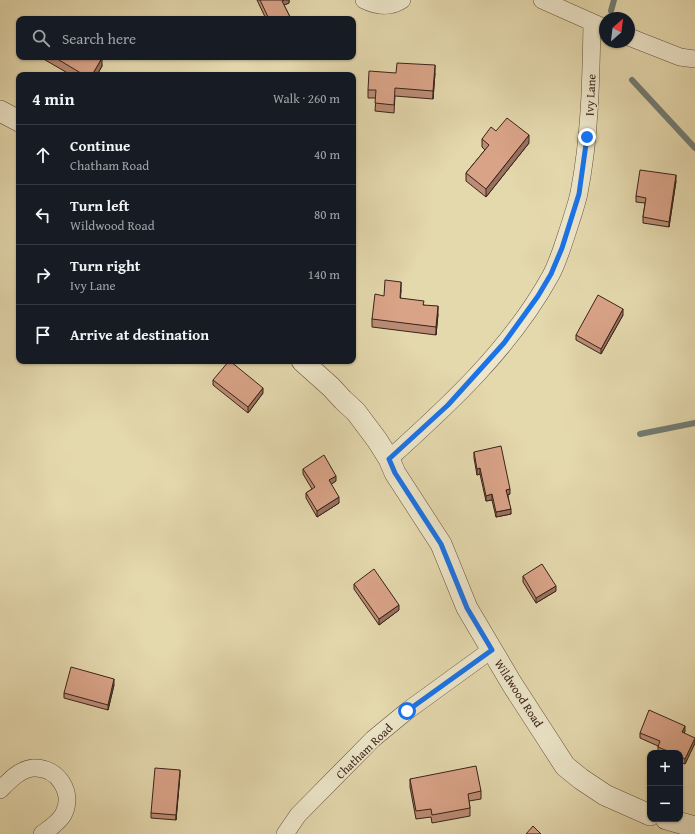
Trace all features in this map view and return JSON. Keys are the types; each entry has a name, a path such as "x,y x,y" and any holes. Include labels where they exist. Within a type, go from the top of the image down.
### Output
{"street":[{"path":"364,0 374,5 386,6 398,3 402,0"},
{"name":"Ivy Lane","path":"389,459 448,405 490,359 523,318 538,296 551,274 562,248 579,194 598,26 542,0"},
{"path":"635,39 680,57 695,60"},
{"path":"0,111 16,119"},
{"name":"Wildwood Road","path":"305,364 332,387 356,412 389,459 395,473 441,544 467,608 512,684 565,766 605,795 647,814"},
{"name":"Chatham Road","path":"285,834 298,815 373,739 407,711 492,650"},
{"path":"0,790 9,780 23,771 33,768 44,769 54,773 61,780 66,789 66,808 62,816 42,834"},
{"path":"678,822 695,826"}],"building":[{"path":"260,0 284,0 282,1 290,16 268,16"},
{"path":"59,60 101,60 94,72 79,72"},
{"path":"397,63 435,65 433,91 395,88 394,105 375,103 376,90 368,90 369,71 396,73"},
{"path":"507,118 529,135 486,189 466,173 489,145 482,139 491,127 496,131"},
{"path":"640,170 676,175 669,222 643,217 646,198 636,196"},
{"path":"385,280 401,282 400,298 424,301 423,305 438,306 436,327 372,319 375,294 384,296"},
{"path":"598,295 623,309 601,349 576,335"},
{"path":"226,364 234,364 263,388 248,407 213,380"},
{"path":"501,446 510,489 506,490 511,509 496,512 492,494 486,496 480,468 477,469 474,452"},
{"path":"324,455 336,476 329,480 339,497 317,511 306,493 315,487 303,469"},
{"path":"542,564 556,586 536,598 523,576"},
{"path":"374,569 399,605 379,619 354,584"},
{"path":"71,667 114,679 108,705 64,693"},
{"path":"649,710 685,726 682,732 695,738 685,759 683,758 683,750 665,750 658,747 660,741 640,733"},
{"path":"476,766 481,791 468,794 470,808 432,815 431,809 416,811 410,779"},
{"path":"155,768 180,770 176,815 151,813"},
{"path":"533,826 541,834 526,834"}],"waterway":[{"path":"611,11 614,0"},
{"path":"632,80 695,148"},
{"path":"640,434 695,423"}],"route":[{"path":"407,711 492,650 467,608 441,544 395,473 389,459 448,405 477,374 504,343 538,296 551,274 562,248 579,194 587,137"}]}
